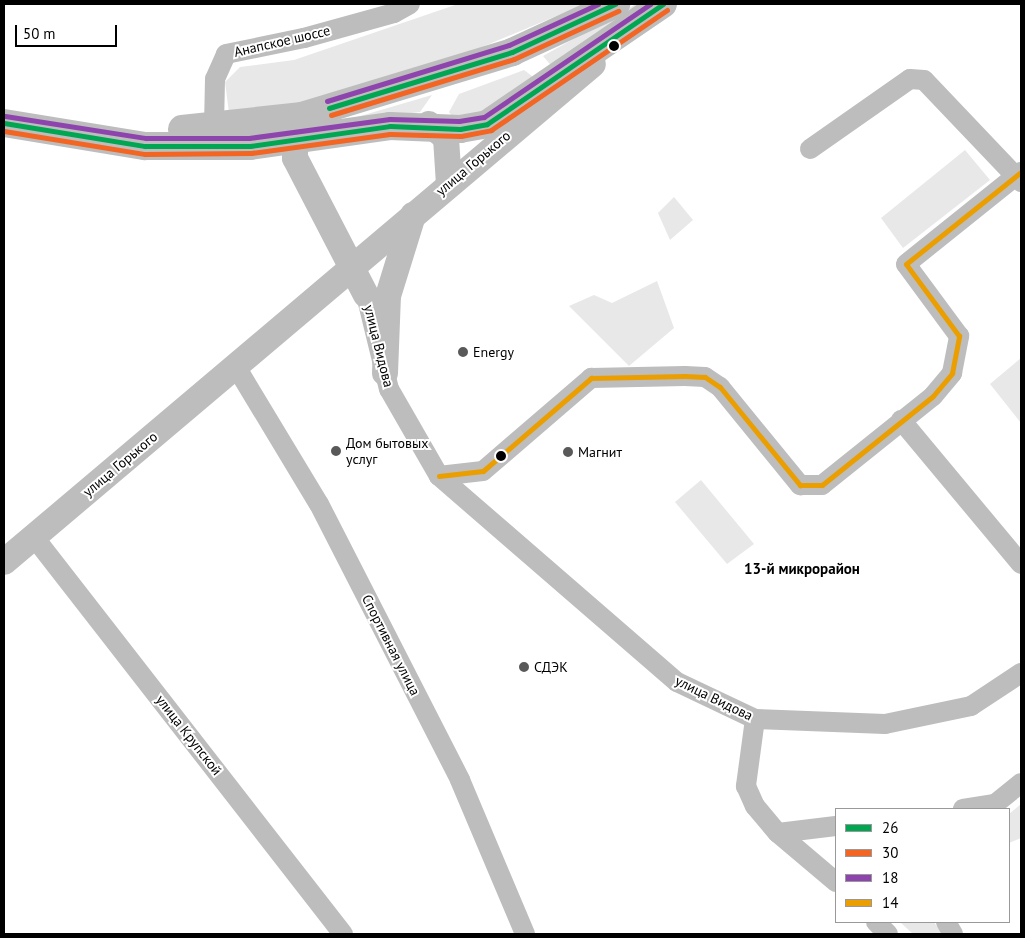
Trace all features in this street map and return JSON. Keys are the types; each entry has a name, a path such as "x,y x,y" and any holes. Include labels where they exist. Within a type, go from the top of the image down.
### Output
{"highway":[{"path":"4,123 145,146 250,146 288,129 512,52 616,4"},
{"path":"94,139 214,127 288,129 429,124 460,129 487,124 664,4"}],"main road":[{"path":"288,129 300,128 316,120 437,88 530,56 630,4"},
{"name":"улица Горького","path":"4,562 414,212 664,4"},
{"path":"429,124 446,138 449,184"},
{"path":"288,129 295,158 305,180 356,263"},
{"path":"288,129 356,263"},
{"path":"250,146 282,158 305,180"},
{"path":"386,373 388,296 414,212"},
{"name":"улица Видова","path":"356,263 366,295"}],"street":[{"name":"Анапское шоссе","path":"214,127 215,80 226,54 304,38 394,13 410,4"},
{"path":"439,476 483,471 591,378 705,376 720,387 800,485 822,485 933,396 952,373 959,336 906,264 1019,177 924,80 910,79 810,149"},
{"name":"улица Видова","path":"366,295 386,373 400,413 439,476 677,682 755,719 885,724 971,706 1021,673"},
{"name":"Спортивная улица","path":"235,365 319,504 460,780 526,934"},
{"path":"901,420 1021,564"},
{"name":"улица Крупской","path":"34,537 344,934"},
{"path":"755,719 746,786 755,806 778,833 835,881"},
{"path":"969,808 995,804 1021,783"},
{"path":"778,833 835,826"},
{"path":"877,923 888,934"},
{"path":"947,923 953,934"}],"shaded area":[{"path":"458,4 585,4 475,50 292,107 229,113 225,82 240,67 294,60"},
{"path":"636,4 640,6 554,69 543,56"},
{"path":"524,70 536,79 496,111 454,119 449,112 459,94"},
{"path":"432,95 420,112 300,128 357,117"},
{"path":"965,150 990,180 903,248 881,218"},
{"path":"674,197 693,220 670,240 658,213"},
{"path":"657,281 674,328 629,366 569,306 594,295 612,303"},
{"path":"1021,358 1021,423 990,384"},
{"path":"701,480 754,544 727,564 675,502"},
{"path":"1021,804 1021,838 1010,843 1010,813"},
{"path":"901,923 935,923 942,934 913,934"}],"transit line":[{"name":"18","path":"327,101 509,45 598,4"},
{"name":"26","path":"329,108 512,52 615,4"},
{"name":"18","path":"5,116 146,138 249,138 390,119 459,121 484,117 650,4"},
{"name":"26","path":"4,123 145,146 250,146 390,126 460,129 487,124 663,4"},
{"name":"30","path":"4,131 145,154 251,153 390,134 461,136 491,130 667,10"},
{"name":"30","path":"331,115 514,59 618,11"},
{"name":"14","path":"439,476 483,471 591,378 685,376 705,377 720,387 800,485 822,485 933,396 952,373 959,336 906,264 1021,172"}],"place":[{"name":"Energy","path":"463,352"},
{"name":"Дом бытовых услуг","path":"336,451"},
{"name":"Магнит","path":"568,452"},
{"name":"СДЭК","path":"524,667"}],"district":[{"name":"13-й микрорайон","path":"802,569"}]}
